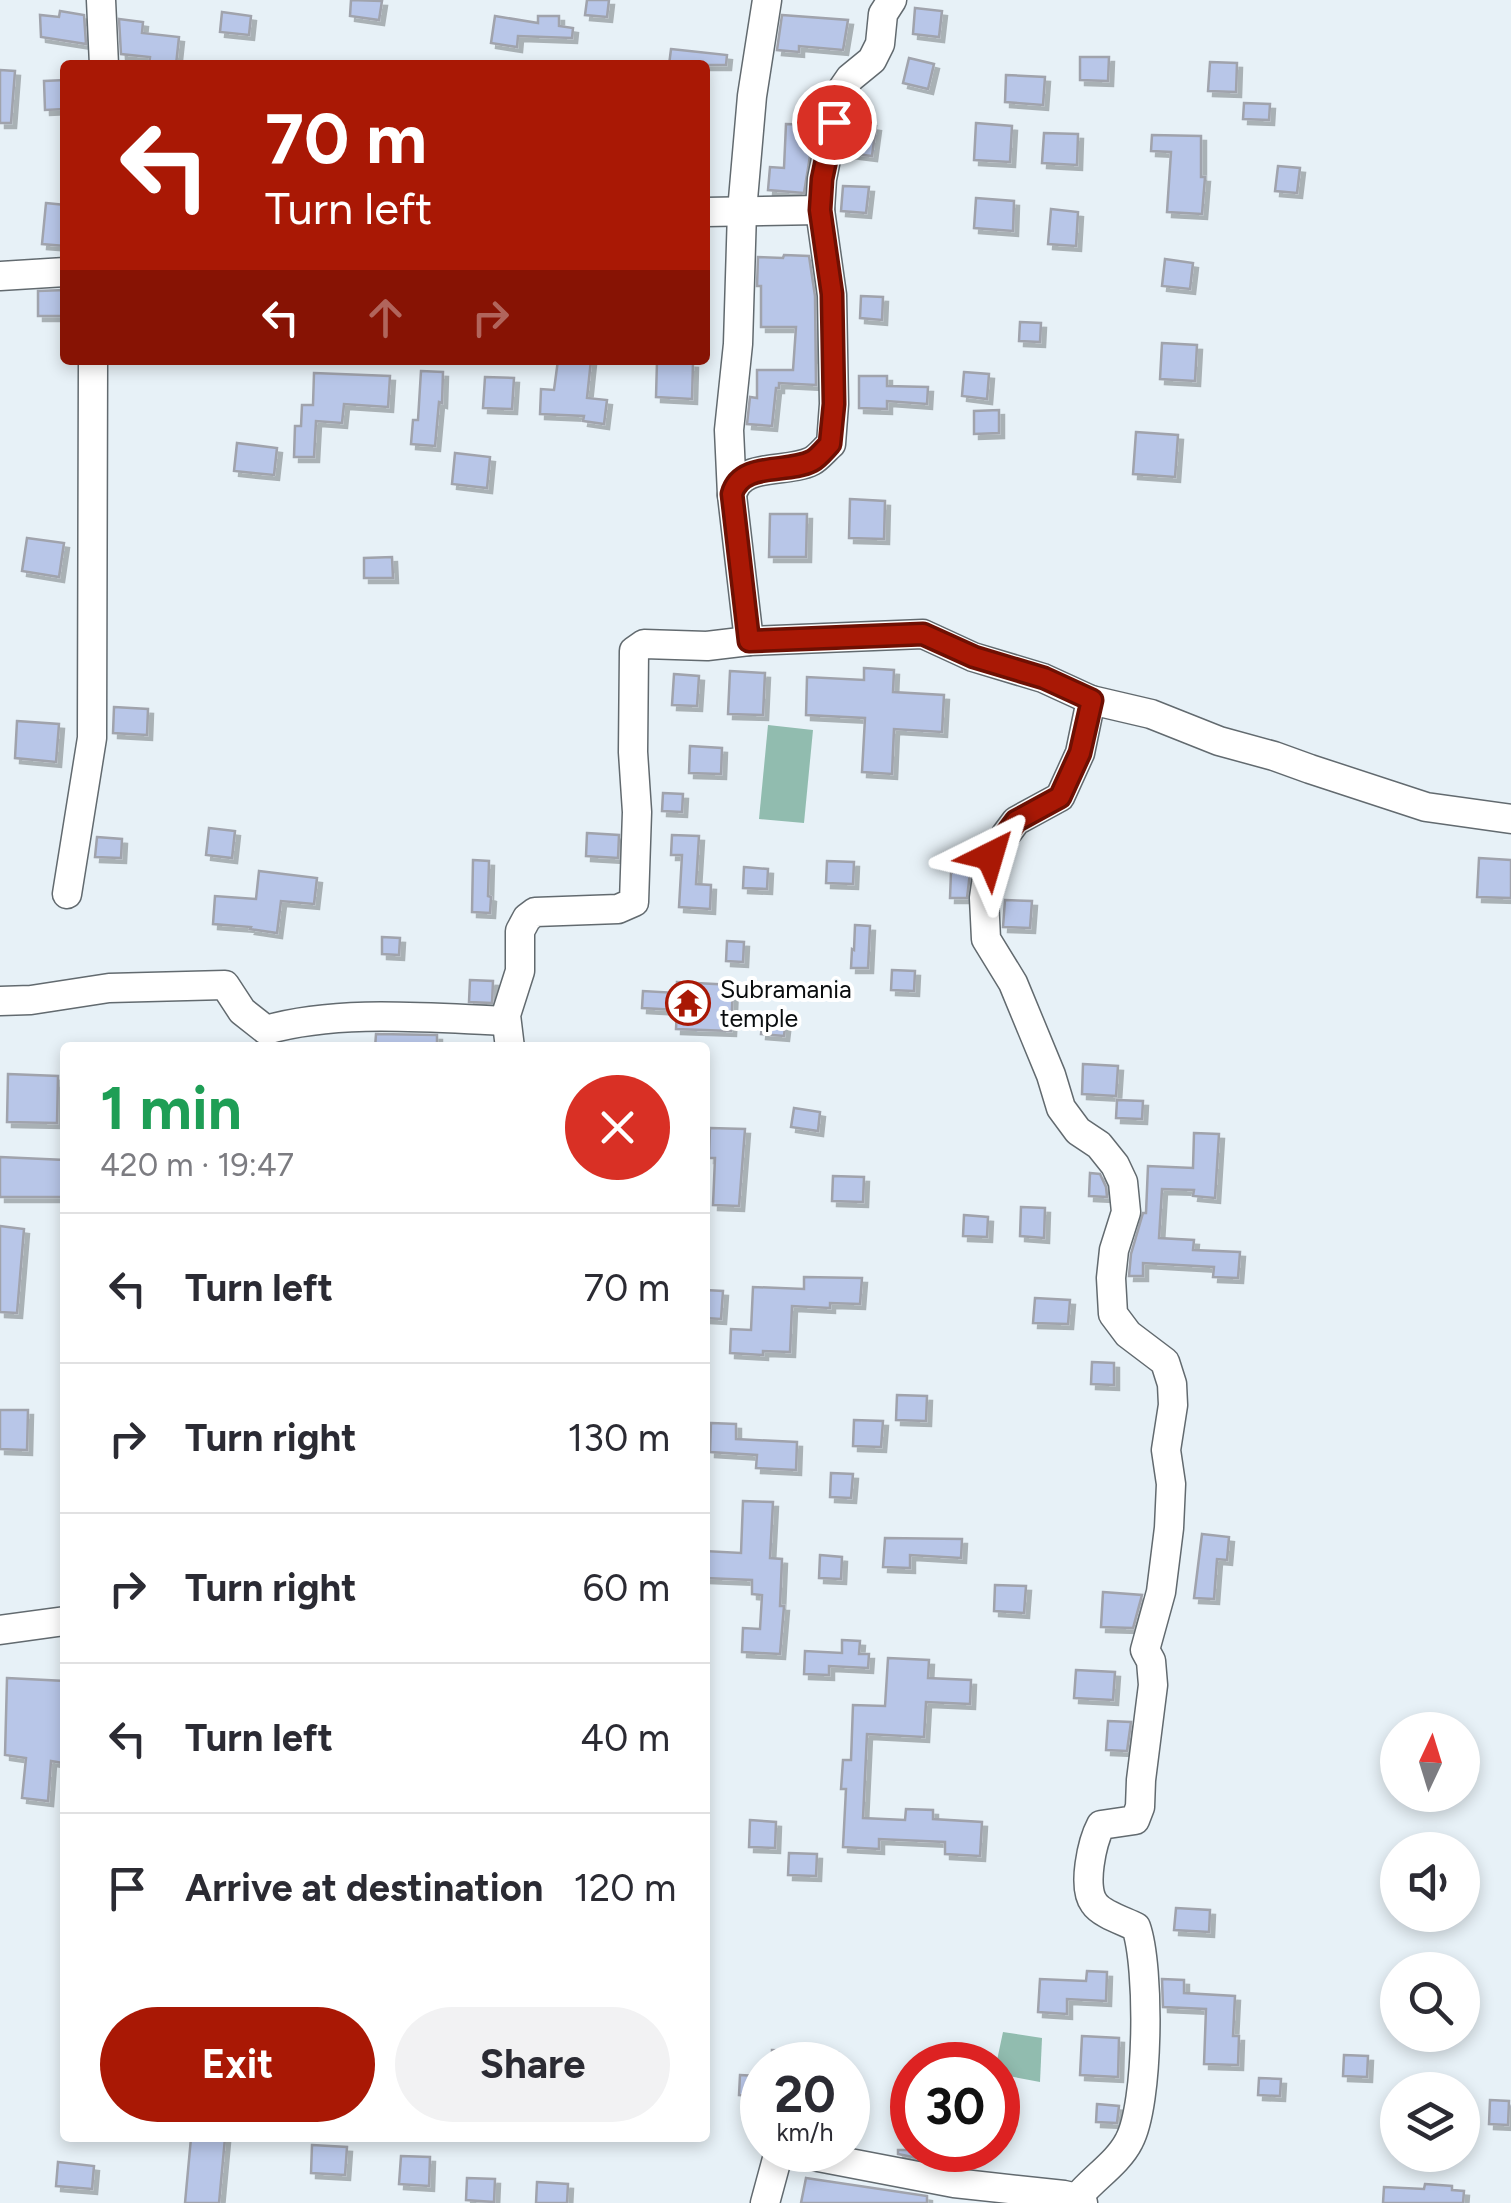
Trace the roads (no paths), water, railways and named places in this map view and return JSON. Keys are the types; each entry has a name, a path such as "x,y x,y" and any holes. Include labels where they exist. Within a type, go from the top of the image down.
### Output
{"street":[{"path":"101,0 104,60"},
{"path":"749,641 732,494 729,430 738,344 742,211 752,96 766,0"},
{"path":"732,494 734,485 744,476 812,462 830,444 834,404 832,294 820,210 822,179 839,94 850,78 872,60 880,44 884,14 892,0"},
{"path":"710,212 820,210"},
{"path":"0,276 60,272"},
{"path":"68,894 92,738 93,365"},
{"path":"0,1000 31,1000 109,988 226,985 242,1011 266,1030 313,1020 351,1018 508,1034 520,970 520,931 526,918 535,912 618,910 634,902 634,650 644,644 707,646 923,634 974,657 1044,678 1092,700 1151,714 1220,741 1426,807 1511,819"},
{"path":"765,2203 778,2155 786,2151 954,2183 1038,2191 1080,2201 1126,2147 1136,2128 1145,1981 1142,1944 1136,1926 1095,1907 1088,1890 1094,1838 1101,1825 1134,1820 1140,1808 1153,1685 1152,1661 1145,1650 1162,1592 1169,1528 1172,1484 1166,1450 1172,1384 1166,1362 1128,1334 1113,1314 1111,1278 1114,1250 1126,1212 1124,1182 1100,1145 1078,1130 1062,1108 1013,983 986,940 984,898 990,856 1016,821 1060,797 1080,753 1092,700"},
{"path":"0,1630 60,1622"}],"place":[{"name":"Subramania temple","path":"688,1003"}]}
